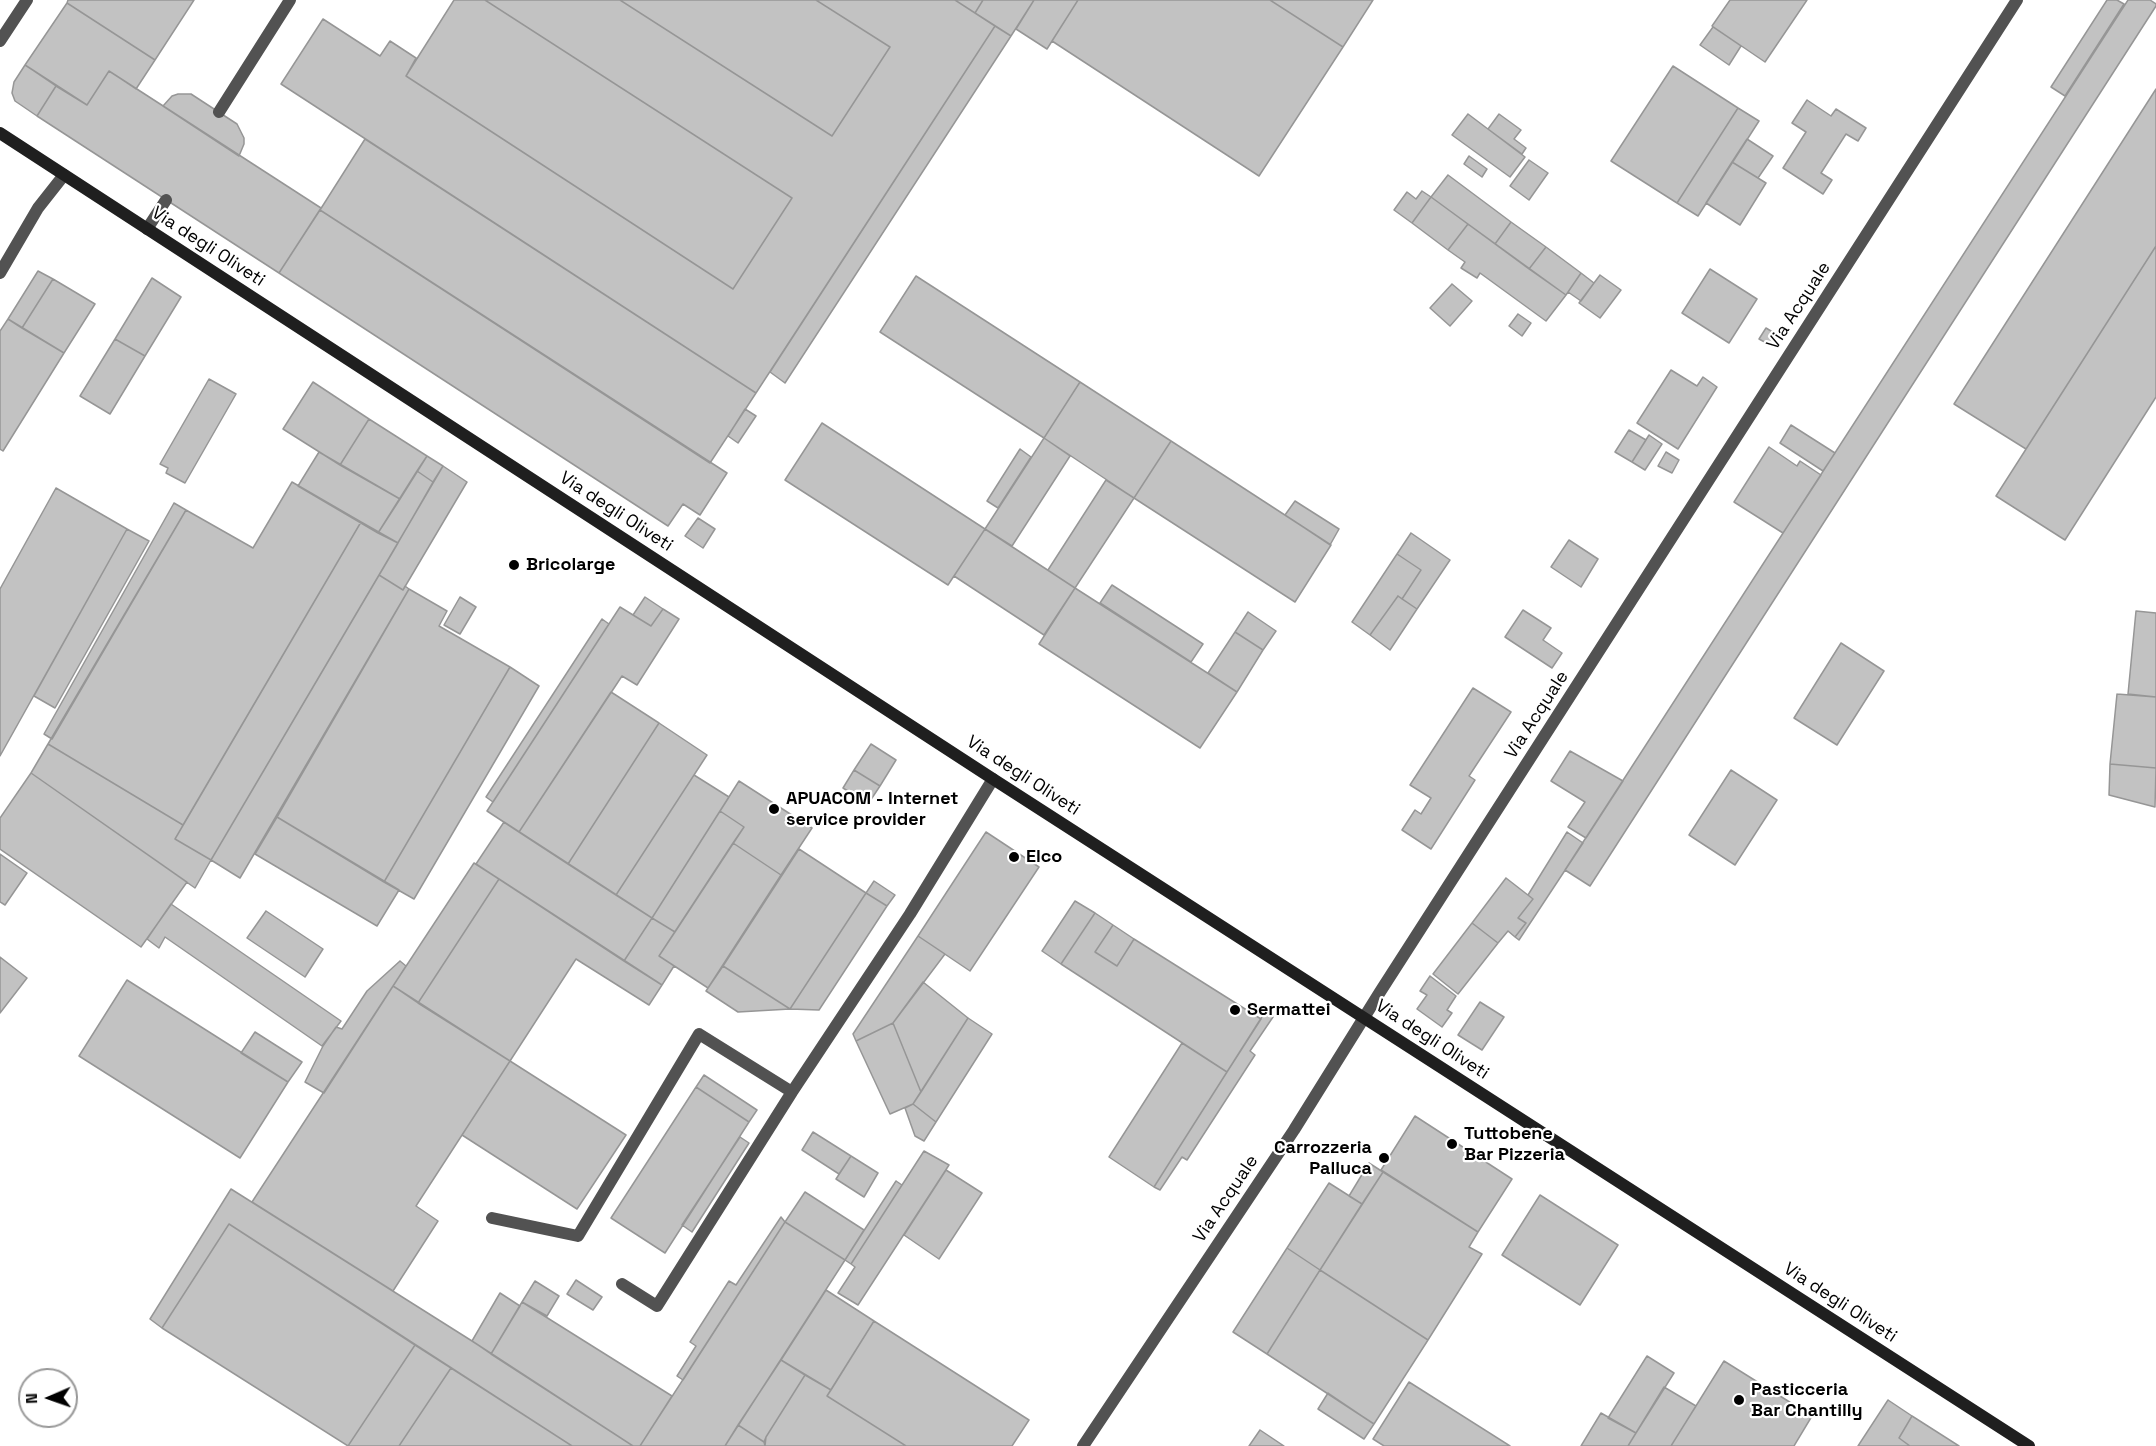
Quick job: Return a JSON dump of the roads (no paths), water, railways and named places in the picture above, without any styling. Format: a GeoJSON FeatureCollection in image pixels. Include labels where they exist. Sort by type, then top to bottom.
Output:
{"type":"FeatureCollection","features":[{"type":"Feature","properties":{"kind":"main road","name":"Via degli Oliveti"},"geometry":{"type":"LineString","coordinates":[[0,134],[993,779],[2029,1446]]}},
{"type":"Feature","properties":{"kind":"street"},"geometry":{"type":"LineString","coordinates":[[0,41],[27,0]]}},
{"type":"Feature","properties":{"kind":"street"},"geometry":{"type":"LineString","coordinates":[[219,112],[290,0]]}},
{"type":"Feature","properties":{"kind":"street","name":"Via Acquale"},"geometry":{"type":"LineString","coordinates":[[1083,1446],[1294,1131],[1364,1018],[2017,0]]}},
{"type":"Feature","properties":{"kind":"street"},"geometry":{"type":"LineString","coordinates":[[0,273],[38,208],[64,175]]}},
{"type":"Feature","properties":{"kind":"street"},"geometry":{"type":"LineString","coordinates":[[147,229],[166,200]]}},
{"type":"Feature","properties":{"kind":"street"},"geometry":{"type":"LineString","coordinates":[[622,1284],[657,1306],[792,1092],[910,914],[993,779]]}},
{"type":"Feature","properties":{"kind":"street"},"geometry":{"type":"LineString","coordinates":[[492,1218],[578,1236],[699,1034],[792,1092]]}},
{"type":"Feature","properties":{"kind":"place","name":"Bricolarge"},"geometry":{"type":"Point","coordinates":[514,565]}},
{"type":"Feature","properties":{"kind":"place","name":"APUACOM - Internet service provider"},"geometry":{"type":"Point","coordinates":[774,809]}},
{"type":"Feature","properties":{"kind":"place","name":"Elco"},"geometry":{"type":"Point","coordinates":[1014,857]}},
{"type":"Feature","properties":{"kind":"place","name":"Sermattei"},"geometry":{"type":"Point","coordinates":[1235,1010]}},
{"type":"Feature","properties":{"kind":"place","name":"Tuttobene Bar Pizzeria"},"geometry":{"type":"Point","coordinates":[1452,1144]}},
{"type":"Feature","properties":{"kind":"place","name":"Carrozzeria Palluca"},"geometry":{"type":"Point","coordinates":[1384,1158]}},
{"type":"Feature","properties":{"kind":"place","name":"Pasticceria Bar Chantilly"},"geometry":{"type":"Point","coordinates":[1739,1400]}}]}
